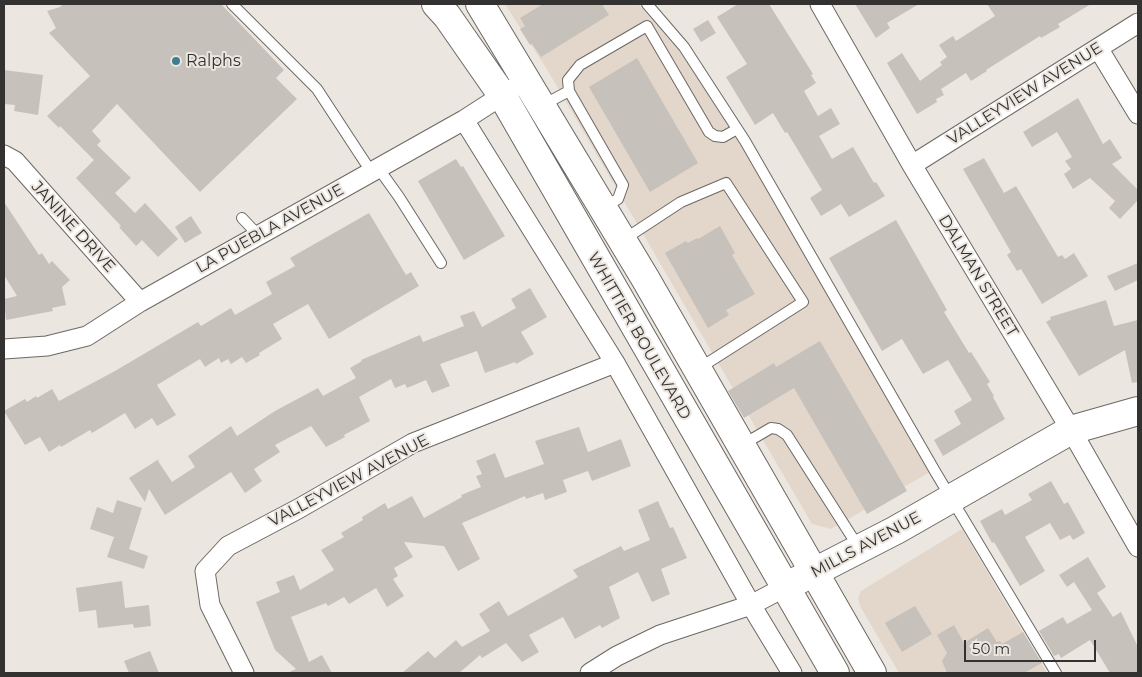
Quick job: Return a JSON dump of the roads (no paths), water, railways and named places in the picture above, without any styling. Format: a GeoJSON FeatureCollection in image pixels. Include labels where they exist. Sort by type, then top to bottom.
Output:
{"type":"FeatureCollection","features":[{"type":"Feature","properties":{"kind":"main road","name":"WHITTIER BOULEVARD"},"geometry":{"type":"LineString","coordinates":[[436,4],[447,16],[502,95],[835,673]]}},
{"type":"Feature","properties":{"kind":"main road","name":"WHITTIER BOULEVARD"},"geometry":{"type":"LineString","coordinates":[[485,8],[698,370],[872,673]]}},
{"type":"Feature","properties":{"kind":"main road","name":"MILLS AVENUE"},"geometry":{"type":"LineString","coordinates":[[785,587],[896,530],[1071,430],[1138,411]]}},
{"type":"Feature","properties":{"kind":"street","name":"DALMAN STREET"},"geometry":{"type":"LineString","coordinates":[[820,4],[912,165],[1071,430],[1138,547]]}},
{"type":"Feature","properties":{"kind":"street","name":"VALLEYVIEW AVENUE"},"geometry":{"type":"LineString","coordinates":[[912,165],[1138,23]]}},
{"type":"Feature","properties":{"kind":"street"},"geometry":{"type":"LineString","coordinates":[[1098,48],[1138,114]]}},
{"type":"Feature","properties":{"kind":"street","name":"LA PUEBLA AVENUE"},"geometry":{"type":"LineString","coordinates":[[4,349],[47,346],[87,336],[140,302],[464,120],[526,79]]}},
{"type":"Feature","properties":{"kind":"street"},"geometry":{"type":"LineString","coordinates":[[464,120],[615,363],[751,605],[792,673]]}},
{"type":"Feature","properties":{"kind":"street","name":"JANINE DRIVE"},"geometry":{"type":"LineString","coordinates":[[4,155],[15,161],[140,302]]}},
{"type":"Feature","properties":{"kind":"street","name":"VALLEYVIEW AVENUE"},"geometry":{"type":"LineString","coordinates":[[244,673],[210,605],[205,571],[228,546],[298,509],[414,443],[615,363]]}},
{"type":"Feature","properties":{"kind":"street","name":"MILLS AVENUE"},"geometry":{"type":"LineString","coordinates":[[590,673],[617,656],[660,635],[751,605],[785,587]]}},
{"type":"Feature","properties":{"kind":"lane"},"geometry":{"type":"LineString","coordinates":[[232,4],[317,89],[375,171],[399,197],[441,263]]}},
{"type":"Feature","properties":{"kind":"lane"},"geometry":{"type":"LineString","coordinates":[[647,4],[684,47],[737,129],[951,499],[1056,673]]}},
{"type":"Feature","properties":{"kind":"lane"},"geometry":{"type":"LineString","coordinates":[[603,208],[618,199],[624,185],[568,91],[568,80],[580,65],[659,18]]}},
{"type":"Feature","properties":{"kind":"lane"},"geometry":{"type":"LineString","coordinates":[[647,26],[709,132],[715,136],[724,137],[737,129]]}},
{"type":"Feature","properties":{"kind":"lane"},"geometry":{"type":"LineString","coordinates":[[542,106],[568,91]]}},
{"type":"Feature","properties":{"kind":"lane"},"geometry":{"type":"LineString","coordinates":[[622,240],[681,202],[726,183],[803,302],[698,370]]}},
{"type":"Feature","properties":{"kind":"lane"},"geometry":{"type":"LineString","coordinates":[[242,218],[259,236]]}},
{"type":"Feature","properties":{"kind":"lane"},"geometry":{"type":"LineString","coordinates":[[741,446],[771,428],[778,429],[787,435],[860,548]]}},
{"type":"Feature","properties":{"kind":"place","name":"Ralphs"},"geometry":{"type":"Point","coordinates":[176,61]}}]}
